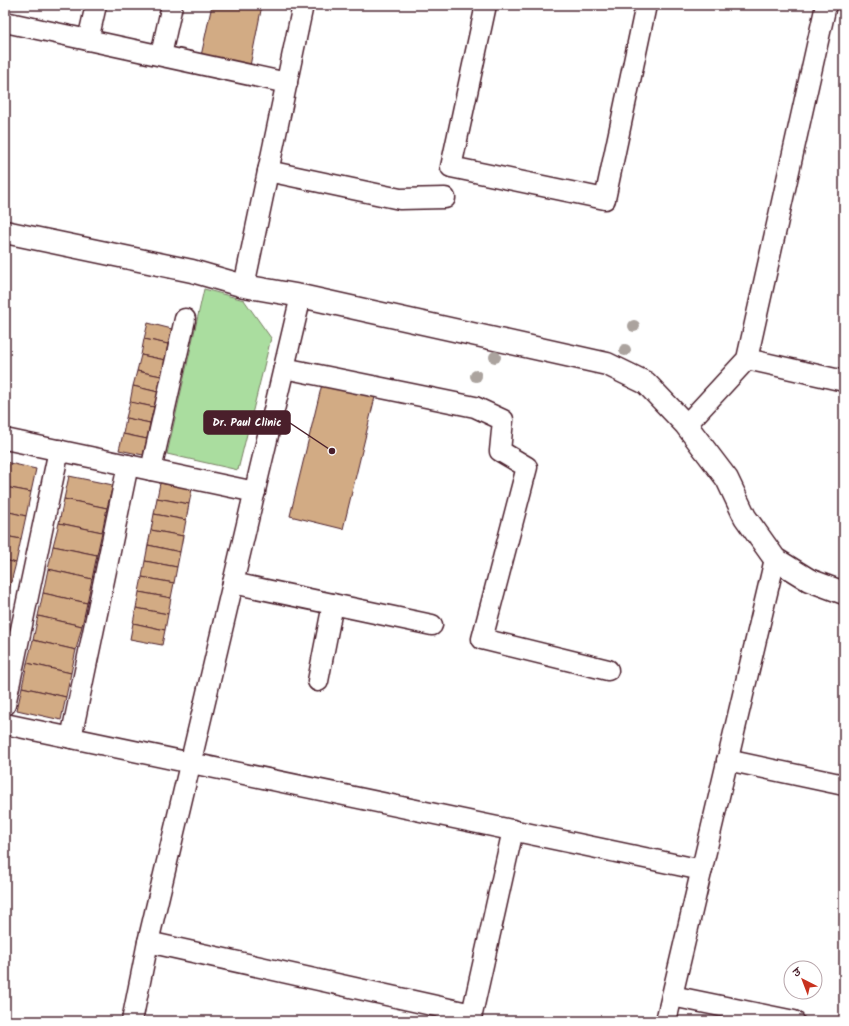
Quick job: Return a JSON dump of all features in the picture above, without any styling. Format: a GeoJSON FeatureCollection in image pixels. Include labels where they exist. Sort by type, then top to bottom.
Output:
{"type":"FeatureCollection","features":[{"type":"Feature","properties":{"kind":"street"},"geometry":{"type":"LineString","coordinates":[[88,40],[96,5]]}},
{"type":"Feature","properties":{"kind":"street"},"geometry":{"type":"LineString","coordinates":[[161,56],[172,5]]}},
{"type":"Feature","properties":{"kind":"street"},"geometry":{"type":"LineString","coordinates":[[244,286],[303,5]]}},
{"type":"Feature","properties":{"kind":"street"},"geometry":{"type":"LineString","coordinates":[[486,5],[451,168],[605,199],[646,5]]}},
{"type":"Feature","properties":{"kind":"street"},"geometry":{"type":"LineString","coordinates":[[686,425],[747,359],[826,5]]}},
{"type":"Feature","properties":{"kind":"street"},"geometry":{"type":"LineString","coordinates":[[5,22],[287,83]]}},
{"type":"Feature","properties":{"kind":"street"},"geometry":{"type":"LineString","coordinates":[[268,171],[400,199],[445,198]]}},
{"type":"Feature","properties":{"kind":"street"},"geometry":{"type":"LineString","coordinates":[[5,232],[192,271],[244,286],[301,296],[607,364],[646,384],[686,425],[727,479],[745,517],[775,559],[809,580],[844,593]]}},
{"type":"Feature","properties":{"kind":"street"},"geometry":{"type":"LineString","coordinates":[[132,1021],[148,942],[301,296]]}},
{"type":"Feature","properties":{"kind":"street"},"geometry":{"type":"LineString","coordinates":[[151,470],[186,319]]}},
{"type":"Feature","properties":{"kind":"street"},"geometry":{"type":"LineString","coordinates":[[747,359],[844,381]]}},
{"type":"Feature","properties":{"kind":"street"},"geometry":{"type":"LineString","coordinates":[[284,368],[475,407],[503,420],[500,451],[527,467],[482,639],[608,670]]}},
{"type":"Feature","properties":{"kind":"street"},"geometry":{"type":"LineString","coordinates":[[5,440],[59,450],[254,492]]}},
{"type":"Feature","properties":{"kind":"street"},"geometry":{"type":"LineString","coordinates":[[5,705],[59,450]]}},
{"type":"Feature","properties":{"kind":"street"},"geometry":{"type":"LineString","coordinates":[[71,738],[128,465]]}},
{"type":"Feature","properties":{"kind":"street"},"geometry":{"type":"LineString","coordinates":[[666,1021],[775,559]]}},
{"type":"Feature","properties":{"kind":"street"},"geometry":{"type":"LineString","coordinates":[[233,583],[432,625]]}},
{"type":"Feature","properties":{"kind":"street"},"geometry":{"type":"LineString","coordinates":[[318,681],[333,604]]}},
{"type":"Feature","properties":{"kind":"street"},"geometry":{"type":"LineString","coordinates":[[5,724],[190,764],[702,870]]}},
{"type":"Feature","properties":{"kind":"street"},"geometry":{"type":"LineString","coordinates":[[727,760],[844,784]]}},
{"type":"Feature","properties":{"kind":"street"},"geometry":{"type":"LineString","coordinates":[[148,942],[472,1014],[513,830]]}},
{"type":"Feature","properties":{"kind":"street"},"geometry":{"type":"LineString","coordinates":[[672,996],[794,1021]]}},
{"type":"Feature","properties":{"kind":"green space"},"geometry":{"type":"Polygon","coordinates":[[[204,289],[244,300],[271,338],[238,470],[167,454],[204,289]]]}},
{"type":"Feature","properties":{"kind":"building"},"geometry":{"type":"Polygon","coordinates":[[[212,5],[262,5],[250,66],[201,56],[212,5]]]}},
{"type":"Feature","properties":{"kind":"building"},"geometry":{"type":"Polygon","coordinates":[[[148,323],[172,329],[168,344],[144,339],[148,323]]]}},
{"type":"Feature","properties":{"kind":"building"},"geometry":{"type":"Polygon","coordinates":[[[144,339],[168,344],[165,360],[141,355],[144,339]]]}},
{"type":"Feature","properties":{"kind":"building"},"geometry":{"type":"Polygon","coordinates":[[[141,355],[165,360],[161,376],[137,371],[141,355]]]}},
{"type":"Feature","properties":{"kind":"building"},"geometry":{"type":"Polygon","coordinates":[[[137,371],[161,376],[158,392],[133,386],[137,371]]]}},
{"type":"Feature","properties":{"kind":"building"},"geometry":{"type":"Polygon","coordinates":[[[322,384],[375,397],[343,529],[290,516],[322,384]]]}},
{"type":"Feature","properties":{"kind":"building"},"geometry":{"type":"Polygon","coordinates":[[[133,386],[158,392],[154,407],[130,402],[133,386]]]}},
{"type":"Feature","properties":{"kind":"building"},"geometry":{"type":"Polygon","coordinates":[[[130,402],[154,407],[150,423],[126,418],[130,402]]]}},
{"type":"Feature","properties":{"kind":"building"},"geometry":{"type":"Polygon","coordinates":[[[126,418],[150,423],[147,439],[123,434],[126,418]]]}},
{"type":"Feature","properties":{"kind":"building"},"geometry":{"type":"Polygon","coordinates":[[[123,434],[147,439],[143,455],[119,450],[123,434]]]}},
{"type":"Feature","properties":{"kind":"building"},"geometry":{"type":"Polygon","coordinates":[[[5,462],[36,469],[31,492],[5,487],[5,462]]]}},
{"type":"Feature","properties":{"kind":"building"},"geometry":{"type":"Polygon","coordinates":[[[69,476],[113,485],[107,508],[64,499],[69,476]]]}},
{"type":"Feature","properties":{"kind":"building"},"geometry":{"type":"Polygon","coordinates":[[[160,483],[192,489],[189,504],[157,498],[160,483]]]}},
{"type":"Feature","properties":{"kind":"building"},"geometry":{"type":"Polygon","coordinates":[[[5,487],[31,492],[26,516],[5,511],[5,487]]]}},
{"type":"Feature","properties":{"kind":"building"},"geometry":{"type":"Polygon","coordinates":[[[157,498],[189,504],[186,520],[154,514],[157,498]]]}},
{"type":"Feature","properties":{"kind":"building"},"geometry":{"type":"Polygon","coordinates":[[[64,499],[107,508],[102,532],[59,523],[64,499]]]}},
{"type":"Feature","properties":{"kind":"building"},"geometry":{"type":"Polygon","coordinates":[[[5,511],[26,516],[21,539],[5,536],[5,511]]]}},
{"type":"Feature","properties":{"kind":"building"},"geometry":{"type":"Polygon","coordinates":[[[154,514],[186,520],[183,536],[151,530],[154,514]]]}},
{"type":"Feature","properties":{"kind":"building"},"geometry":{"type":"Polygon","coordinates":[[[59,523],[102,532],[97,555],[53,546],[59,523]]]}},
{"type":"Feature","properties":{"kind":"building"},"geometry":{"type":"Polygon","coordinates":[[[151,530],[183,536],[180,552],[148,545],[151,530]]]}},
{"type":"Feature","properties":{"kind":"building"},"geometry":{"type":"Polygon","coordinates":[[[5,536],[21,539],[16,563],[5,560],[5,536]]]}},
{"type":"Feature","properties":{"kind":"building"},"geometry":{"type":"Polygon","coordinates":[[[148,545],[180,552],[177,567],[145,561],[148,545]]]}},
{"type":"Feature","properties":{"kind":"building"},"geometry":{"type":"Polygon","coordinates":[[[53,546],[97,555],[92,579],[48,569],[53,546]]]}},
{"type":"Feature","properties":{"kind":"building"},"geometry":{"type":"Polygon","coordinates":[[[5,560],[16,563],[10,586],[5,585],[5,560]]]}},
{"type":"Feature","properties":{"kind":"building"},"geometry":{"type":"Polygon","coordinates":[[[145,561],[177,567],[174,583],[142,577],[145,561]]]}},
{"type":"Feature","properties":{"kind":"building"},"geometry":{"type":"Polygon","coordinates":[[[48,569],[92,579],[87,603],[43,593],[48,569]]]}},
{"type":"Feature","properties":{"kind":"building"},"geometry":{"type":"Polygon","coordinates":[[[142,577],[174,583],[171,598],[139,592],[142,577]]]}},
{"type":"Feature","properties":{"kind":"building"},"geometry":{"type":"Polygon","coordinates":[[[5,585],[10,586],[5,610],[5,585]]]}},
{"type":"Feature","properties":{"kind":"building"},"geometry":{"type":"Polygon","coordinates":[[[139,592],[171,598],[168,614],[136,608],[139,592]]]}},
{"type":"Feature","properties":{"kind":"building"},"geometry":{"type":"Polygon","coordinates":[[[43,593],[87,603],[82,626],[38,616],[43,593]]]}},
{"type":"Feature","properties":{"kind":"building"},"geometry":{"type":"Polygon","coordinates":[[[136,608],[168,614],[165,630],[133,623],[136,608]]]}},
{"type":"Feature","properties":{"kind":"building"},"geometry":{"type":"Polygon","coordinates":[[[38,616],[82,626],[76,650],[33,640],[38,616]]]}},
{"type":"Feature","properties":{"kind":"building"},"geometry":{"type":"Polygon","coordinates":[[[133,623],[165,630],[162,645],[130,639],[133,623]]]}},
{"type":"Feature","properties":{"kind":"building"},"geometry":{"type":"Polygon","coordinates":[[[33,640],[76,650],[71,673],[27,663],[33,640]]]}},
{"type":"Feature","properties":{"kind":"building"},"geometry":{"type":"Polygon","coordinates":[[[27,663],[71,673],[66,697],[22,687],[27,663]]]}},
{"type":"Feature","properties":{"kind":"building"},"geometry":{"type":"Polygon","coordinates":[[[22,687],[66,697],[61,720],[17,710],[22,687]]]}},
{"type":"Feature","properties":{"kind":"place","name":"Dr. Paul Clinic"},"geometry":{"type":"Point","coordinates":[332,451]}}]}
